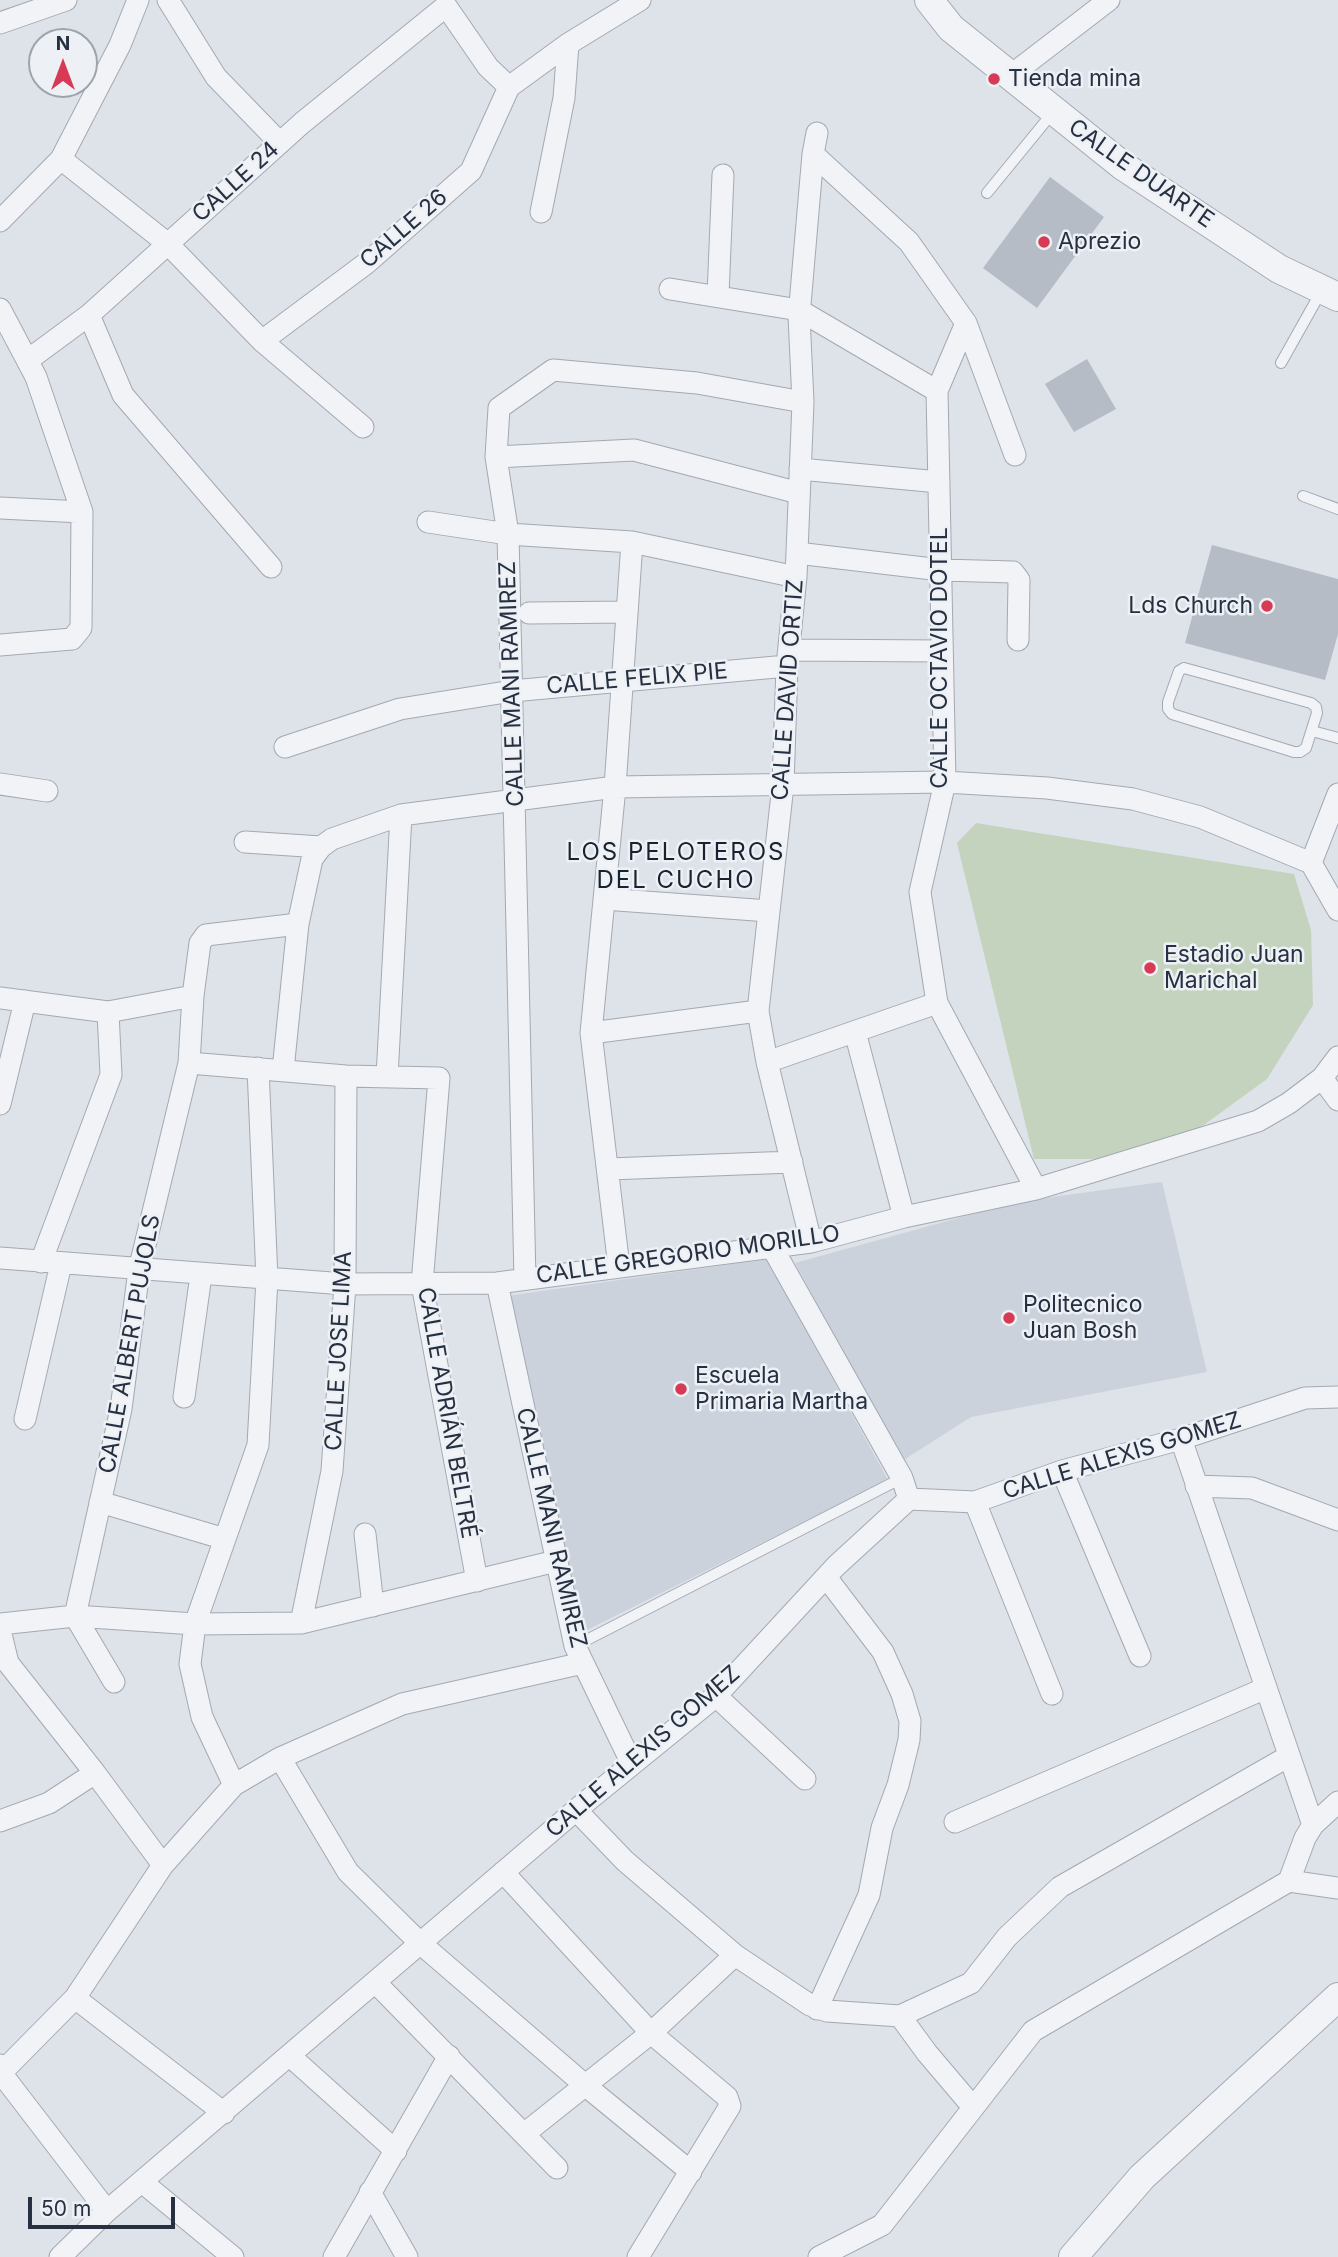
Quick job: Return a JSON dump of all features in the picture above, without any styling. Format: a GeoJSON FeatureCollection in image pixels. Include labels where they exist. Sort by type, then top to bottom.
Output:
{"type":"FeatureCollection","features":[{"type":"Feature","properties":{"kind":"street"},"geometry":{"type":"LineString","coordinates":[[0,23],[66,0]]}},
{"type":"Feature","properties":{"kind":"street"},"geometry":{"type":"LineString","coordinates":[[0,221],[61,159],[120,45],[138,0]]}},
{"type":"Feature","properties":{"kind":"street"},"geometry":{"type":"LineString","coordinates":[[168,0],[216,77],[280,143]]}},
{"type":"Feature","properties":{"kind":"street"},"geometry":{"type":"LineString","coordinates":[[509,87],[568,44],[640,0]]}},
{"type":"Feature","properties":{"kind":"street"},"geometry":{"type":"LineString","coordinates":[[1010,76],[1109,0]]}},
{"type":"Feature","properties":{"kind":"street","name":"CALLE DUARTE"},"geometry":{"type":"LineString","coordinates":[[937,3],[951,28],[1123,166],[1279,269],[1330,293]]}},
{"type":"Feature","properties":{"kind":"street","name":"CALLE 24"},"geometry":{"type":"LineString","coordinates":[[28,360],[89,315],[280,143],[446,6],[488,67],[509,87]]}},
{"type":"Feature","properties":{"kind":"street"},"geometry":{"type":"LineString","coordinates":[[541,212],[564,98],[568,44]]}},
{"type":"Feature","properties":{"kind":"street","name":"CALLE 26"},"geometry":{"type":"LineString","coordinates":[[262,341],[368,262],[471,171],[509,87]]}},
{"type":"Feature","properties":{"kind":"street","name":"CALLE DAVID ORTIZ"},"geometry":{"type":"LineString","coordinates":[[811,1242],[767,1062],[758,1012],[783,785],[788,658],[796,577],[803,402],[799,310],[815,143],[909,242],[966,323]]}},
{"type":"Feature","properties":{"kind":"street"},"geometry":{"type":"LineString","coordinates":[[61,159],[168,244],[262,341],[363,427]]}},
{"type":"Feature","properties":{"kind":"street"},"geometry":{"type":"LineString","coordinates":[[718,295],[723,175]]}},
{"type":"Feature","properties":{"kind":"street"},"geometry":{"type":"LineString","coordinates":[[670,289],[799,310],[937,391],[966,323]]}},
{"type":"Feature","properties":{"kind":"street"},"geometry":{"type":"LineString","coordinates":[[0,309],[28,360],[82,512],[81,628],[77,635],[72,639],[0,645]]}},
{"type":"Feature","properties":{"kind":"street"},"geometry":{"type":"LineString","coordinates":[[89,315],[123,395],[271,567]]}},
{"type":"Feature","properties":{"kind":"street"},"geometry":{"type":"LineString","coordinates":[[966,323],[1015,456]]}},
{"type":"Feature","properties":{"kind":"street","name":"CALLE MANI RAMIREZ"},"geometry":{"type":"LineString","coordinates":[[525,1279],[513,691],[508,534],[496,457],[499,408],[553,370],[697,383],[803,402]]}},
{"type":"Feature","properties":{"kind":"street","name":"CALLE OCTAVIO DOTEL"},"geometry":{"type":"LineString","coordinates":[[937,391],[945,782],[920,892],[937,1003],[1036,1189]]}},
{"type":"Feature","properties":{"kind":"street"},"geometry":{"type":"LineString","coordinates":[[496,457],[634,450],[799,493]]}},
{"type":"Feature","properties":{"kind":"street"},"geometry":{"type":"LineString","coordinates":[[800,469],[939,482]]}},
{"type":"Feature","properties":{"kind":"street"},"geometry":{"type":"LineString","coordinates":[[0,508],[82,512]]}},
{"type":"Feature","properties":{"kind":"street"},"geometry":{"type":"LineString","coordinates":[[428,522],[508,534],[632,542],[796,577]]}},
{"type":"Feature","properties":{"kind":"street"},"geometry":{"type":"LineString","coordinates":[[620,1267],[591,1033],[615,787],[632,542]]}},
{"type":"Feature","properties":{"kind":"street"},"geometry":{"type":"LineString","coordinates":[[797,553],[941,570],[1013,572],[1019,580],[1017,640]]}},
{"type":"Feature","properties":{"kind":"street"},"geometry":{"type":"LineString","coordinates":[[530,613],[627,612]]}},
{"type":"Feature","properties":{"kind":"street","name":"CALLE FELIX PIE"},"geometry":{"type":"LineString","coordinates":[[285,747],[400,709],[513,691],[788,658],[942,651]]}},
{"type":"Feature","properties":{"kind":"street"},"geometry":{"type":"LineString","coordinates":[[283,1070],[298,924],[312,859],[321,847],[332,839],[401,815],[615,787],[945,782],[1047,788],[1133,799],[1200,817],[1311,863],[1338,910]]}},
{"type":"Feature","properties":{"kind":"street"},"geometry":{"type":"LineString","coordinates":[[0,784],[47,792]]}},
{"type":"Feature","properties":{"kind":"street"},"geometry":{"type":"LineString","coordinates":[[1311,863],[1338,794]]}},
{"type":"Feature","properties":{"kind":"street"},"geometry":{"type":"LineString","coordinates":[[189,1063],[387,1077],[401,815]]}},
{"type":"Feature","properties":{"kind":"street"},"geometry":{"type":"LineString","coordinates":[[245,842],[321,847]]}},
{"type":"Feature","properties":{"kind":"street"},"geometry":{"type":"LineString","coordinates":[[604,899],[769,911]]}},
{"type":"Feature","properties":{"kind":"street","name":"CALLE ALBERT PUJOLS"},"geometry":{"type":"LineString","coordinates":[[75,1616],[121,1409],[139,1270],[189,1063],[193,996],[200,943],[206,935],[298,924]]}},
{"type":"Feature","properties":{"kind":"street"},"geometry":{"type":"LineString","coordinates":[[0,998],[108,1012],[193,996]]}},
{"type":"Feature","properties":{"kind":"street"},"geometry":{"type":"LineString","coordinates":[[0,1104],[25,1001]]}},
{"type":"Feature","properties":{"kind":"street"},"geometry":{"type":"LineString","coordinates":[[767,1062],[937,1003]]}},
{"type":"Feature","properties":{"kind":"street"},"geometry":{"type":"LineString","coordinates":[[25,1419],[51,1263],[111,1075],[108,1012]]}},
{"type":"Feature","properties":{"kind":"street"},"geometry":{"type":"LineString","coordinates":[[591,1033],[758,1012]]}},
{"type":"Feature","properties":{"kind":"street"},"geometry":{"type":"LineString","coordinates":[[855,1032],[904,1217]]}},
{"type":"Feature","properties":{"kind":"street","name":"CALLE GREGORIO MORILLO"},"geometry":{"type":"LineString","coordinates":[[0,1258],[345,1284],[497,1283],[811,1242],[904,1217],[1036,1189],[1258,1121],[1289,1103],[1322,1078],[1338,1057]]}},
{"type":"Feature","properties":{"kind":"street"},"geometry":{"type":"LineString","coordinates":[[234,1784],[202,1717],[190,1664],[195,1624],[258,1445],[267,1279],[258,1069]]}},
{"type":"Feature","properties":{"kind":"street","name":"CALLE JOSE LIMA"},"geometry":{"type":"LineString","coordinates":[[301,1623],[332,1471],[345,1284],[346,1076]]}},
{"type":"Feature","properties":{"kind":"street","name":"CALLE ADRIÁN BELTRÉ"},"geometry":{"type":"LineString","coordinates":[[387,1077],[439,1078],[422,1284],[477,1581]]}},
{"type":"Feature","properties":{"kind":"street"},"geometry":{"type":"LineString","coordinates":[[1322,1078],[1338,1100]]}},
{"type":"Feature","properties":{"kind":"street"},"geometry":{"type":"LineString","coordinates":[[609,1169],[792,1162]]}},
{"type":"Feature","properties":{"kind":"street"},"geometry":{"type":"LineString","coordinates":[[772,1247],[902,1478],[909,1499]]}},
{"type":"Feature","properties":{"kind":"street"},"geometry":{"type":"LineString","coordinates":[[184,1397],[201,1275]]}},
{"type":"Feature","properties":{"kind":"street","name":"CALLE MANI RAMIREZ"},"geometry":{"type":"LineString","coordinates":[[497,1283],[556,1561],[579,1654],[632,1764]]}},
{"type":"Feature","properties":{"kind":"street","name":"CALLE ALEXIS GOMEZ"},"geometry":{"type":"LineString","coordinates":[[72,2253],[107,2211],[576,1810],[716,1696],[826,1577],[909,1499],[975,1502],[1062,1471],[1181,1439],[1305,1398],[1338,1397]]}},
{"type":"Feature","properties":{"kind":"street"},"geometry":{"type":"LineString","coordinates":[[1181,1439],[1313,1825]]}},
{"type":"Feature","properties":{"kind":"street"},"geometry":{"type":"LineString","coordinates":[[1062,1471],[1140,1656]]}},
{"type":"Feature","properties":{"kind":"street"},"geometry":{"type":"LineString","coordinates":[[1196,1486],[1252,1488],[1338,1520]]}},
{"type":"Feature","properties":{"kind":"street"},"geometry":{"type":"LineString","coordinates":[[100,1502],[225,1539]]}},
{"type":"Feature","properties":{"kind":"street"},"geometry":{"type":"LineString","coordinates":[[975,1502],[1052,1694]]}},
{"type":"Feature","properties":{"kind":"street"},"geometry":{"type":"LineString","coordinates":[[365,1534],[373,1606]]}},
{"type":"Feature","properties":{"kind":"street"},"geometry":{"type":"LineString","coordinates":[[0,1624],[75,1616],[195,1624],[301,1623],[556,1561]]}},
{"type":"Feature","properties":{"kind":"street"},"geometry":{"type":"LineString","coordinates":[[817,2009],[869,1895],[882,1828],[898,1785],[909,1740],[910,1721],[902,1694],[883,1652],[826,1577]]}},
{"type":"Feature","properties":{"kind":"street"},"geometry":{"type":"LineString","coordinates":[[75,1616],[114,1682]]}},
{"type":"Feature","properties":{"kind":"street"},"geometry":{"type":"LineString","coordinates":[[0,1630],[8,1663],[163,1865]]}},
{"type":"Feature","properties":{"kind":"street"},"geometry":{"type":"LineString","coordinates":[[107,2211],[0,2070],[75,1998],[163,1865],[234,1784],[280,1758],[402,1704],[579,1654]]}},
{"type":"Feature","properties":{"kind":"street"},"geometry":{"type":"LineString","coordinates":[[955,1822],[1266,1688]]}},
{"type":"Feature","properties":{"kind":"street"},"geometry":{"type":"LineString","coordinates":[[716,1696],[806,1779]]}},
{"type":"Feature","properties":{"kind":"street"},"geometry":{"type":"LineString","coordinates":[[576,1810],[625,1861],[735,1955],[817,2009],[900,2016],[971,1983],[1007,1937],[1060,1887],[1289,1756]]}},
{"type":"Feature","properties":{"kind":"street"},"geometry":{"type":"LineString","coordinates":[[280,1758],[348,1872],[420,1943],[691,2172]]}},
{"type":"Feature","properties":{"kind":"street"},"geometry":{"type":"LineString","coordinates":[[0,1821],[48,1803],[95,1773]]}},
{"type":"Feature","properties":{"kind":"street"},"geometry":{"type":"LineString","coordinates":[[1289,1881],[1305,1838],[1313,1825],[1338,1802]]}},
{"type":"Feature","properties":{"kind":"street"},"geometry":{"type":"LineString","coordinates":[[503,1872],[651,2033],[727,2097],[730,2106],[638,2257]]}},
{"type":"Feature","properties":{"kind":"street"},"geometry":{"type":"LineString","coordinates":[[819,2257],[882,2225],[972,2106],[1033,2031],[1043,2023],[1289,1881],[1338,1888]]}},
{"type":"Feature","properties":{"kind":"street"},"geometry":{"type":"LineString","coordinates":[[524,2134],[651,2033],[735,1955]]}},
{"type":"Feature","properties":{"kind":"street"},"geometry":{"type":"LineString","coordinates":[[375,1982],[557,2168]]}},
{"type":"Feature","properties":{"kind":"street"},"geometry":{"type":"LineString","coordinates":[[1073,2257],[1142,2177],[1338,1997]]}},
{"type":"Feature","properties":{"kind":"street"},"geometry":{"type":"LineString","coordinates":[[75,1998],[224,2113]]}},
{"type":"Feature","properties":{"kind":"street"},"geometry":{"type":"LineString","coordinates":[[900,2016],[972,2106]]}},
{"type":"Feature","properties":{"kind":"street"},"geometry":{"type":"LineString","coordinates":[[290,2056],[396,2151]]}},
{"type":"Feature","properties":{"kind":"street"},"geometry":{"type":"LineString","coordinates":[[334,2257],[449,2056]]}},
{"type":"Feature","properties":{"kind":"street"},"geometry":{"type":"LineString","coordinates":[[142,2182],[233,2257]]}},
{"type":"Feature","properties":{"kind":"street"},"geometry":{"type":"LineString","coordinates":[[370,2192],[407,2257]]}},
{"type":"Feature","properties":{"kind":"lane"},"geometry":{"type":"LineString","coordinates":[[987,193],[1054,111]]}},
{"type":"Feature","properties":{"kind":"lane"},"geometry":{"type":"LineString","coordinates":[[1280,363],[1330,293]]}},
{"type":"Feature","properties":{"kind":"lane"},"geometry":{"type":"LineString","coordinates":[[1303,496],[1338,509]]}},
{"type":"Feature","properties":{"kind":"lane"},"geometry":{"type":"LineString","coordinates":[[1190,668],[1311,703],[1316,707],[1317,713],[1312,731],[1306,748],[1294,752],[1172,714],[1168,709],[1168,702],[1179,671],[1190,668]]}},
{"type":"Feature","properties":{"kind":"lane"},"geometry":{"type":"LineString","coordinates":[[1312,731],[1338,738]]}},
{"type":"Feature","properties":{"kind":"lane"},"geometry":{"type":"LineString","coordinates":[[579,1654],[902,1478]]}},
{"type":"Feature","properties":{"kind":"shaded area","name":"Politecnico Juan Bosh"},"geometry":{"type":"Polygon","coordinates":[[[1162,1182],[1207,1372],[971,1417],[902,1461],[795,1263],[1016,1202],[1162,1182]]]}},
{"type":"Feature","properties":{"kind":"shaded area","name":"Escuela Primaria Martha"},"geometry":{"type":"Polygon","coordinates":[[[767,1259],[888,1480],[581,1633],[500,1297],[767,1259]]]}},
{"type":"Feature","properties":{"kind":"green space","name":"Estadio Juan Marichal"},"geometry":{"type":"Polygon","coordinates":[[[976,823],[1294,874],[1311,930],[1313,1005],[1267,1079],[1190,1135],[1102,1159],[1034,1159],[957,843],[976,823]]]}},
{"type":"Feature","properties":{"kind":"building","name":"Aprezio"},"geometry":{"type":"Polygon","coordinates":[[[1050,177],[1104,217],[1037,308],[983,268],[1050,177]]]}},
{"type":"Feature","properties":{"kind":"building"},"geometry":{"type":"Polygon","coordinates":[[[1087,359],[1116,409],[1074,432],[1045,384],[1087,359]]]}},
{"type":"Feature","properties":{"kind":"building","name":"Lds Church"},"geometry":{"type":"Polygon","coordinates":[[[1212,545],[1338,579],[1338,634],[1325,680],[1185,643],[1212,545]]]}},
{"type":"Feature","properties":{"kind":"place","name":"Tienda mina"},"geometry":{"type":"Point","coordinates":[994,79]}},
{"type":"Feature","properties":{"kind":"place","name":"Aprezio"},"geometry":{"type":"Point","coordinates":[1044,242]}},
{"type":"Feature","properties":{"kind":"place","name":"Lds Church"},"geometry":{"type":"Point","coordinates":[1267,606]}},
{"type":"Feature","properties":{"kind":"place","name":"Estadio Juan Marichal"},"geometry":{"type":"Point","coordinates":[1150,968]}},
{"type":"Feature","properties":{"kind":"place","name":"Politecnico Juan Bosh"},"geometry":{"type":"Point","coordinates":[1009,1318]}},
{"type":"Feature","properties":{"kind":"place","name":"Escuela Primaria Martha"},"geometry":{"type":"Point","coordinates":[681,1389]}},
{"type":"Feature","properties":{"kind":"district","name":"LOS PELOTEROS DEL CUCHO"},"geometry":{"type":"Point","coordinates":[676,867]}}]}
